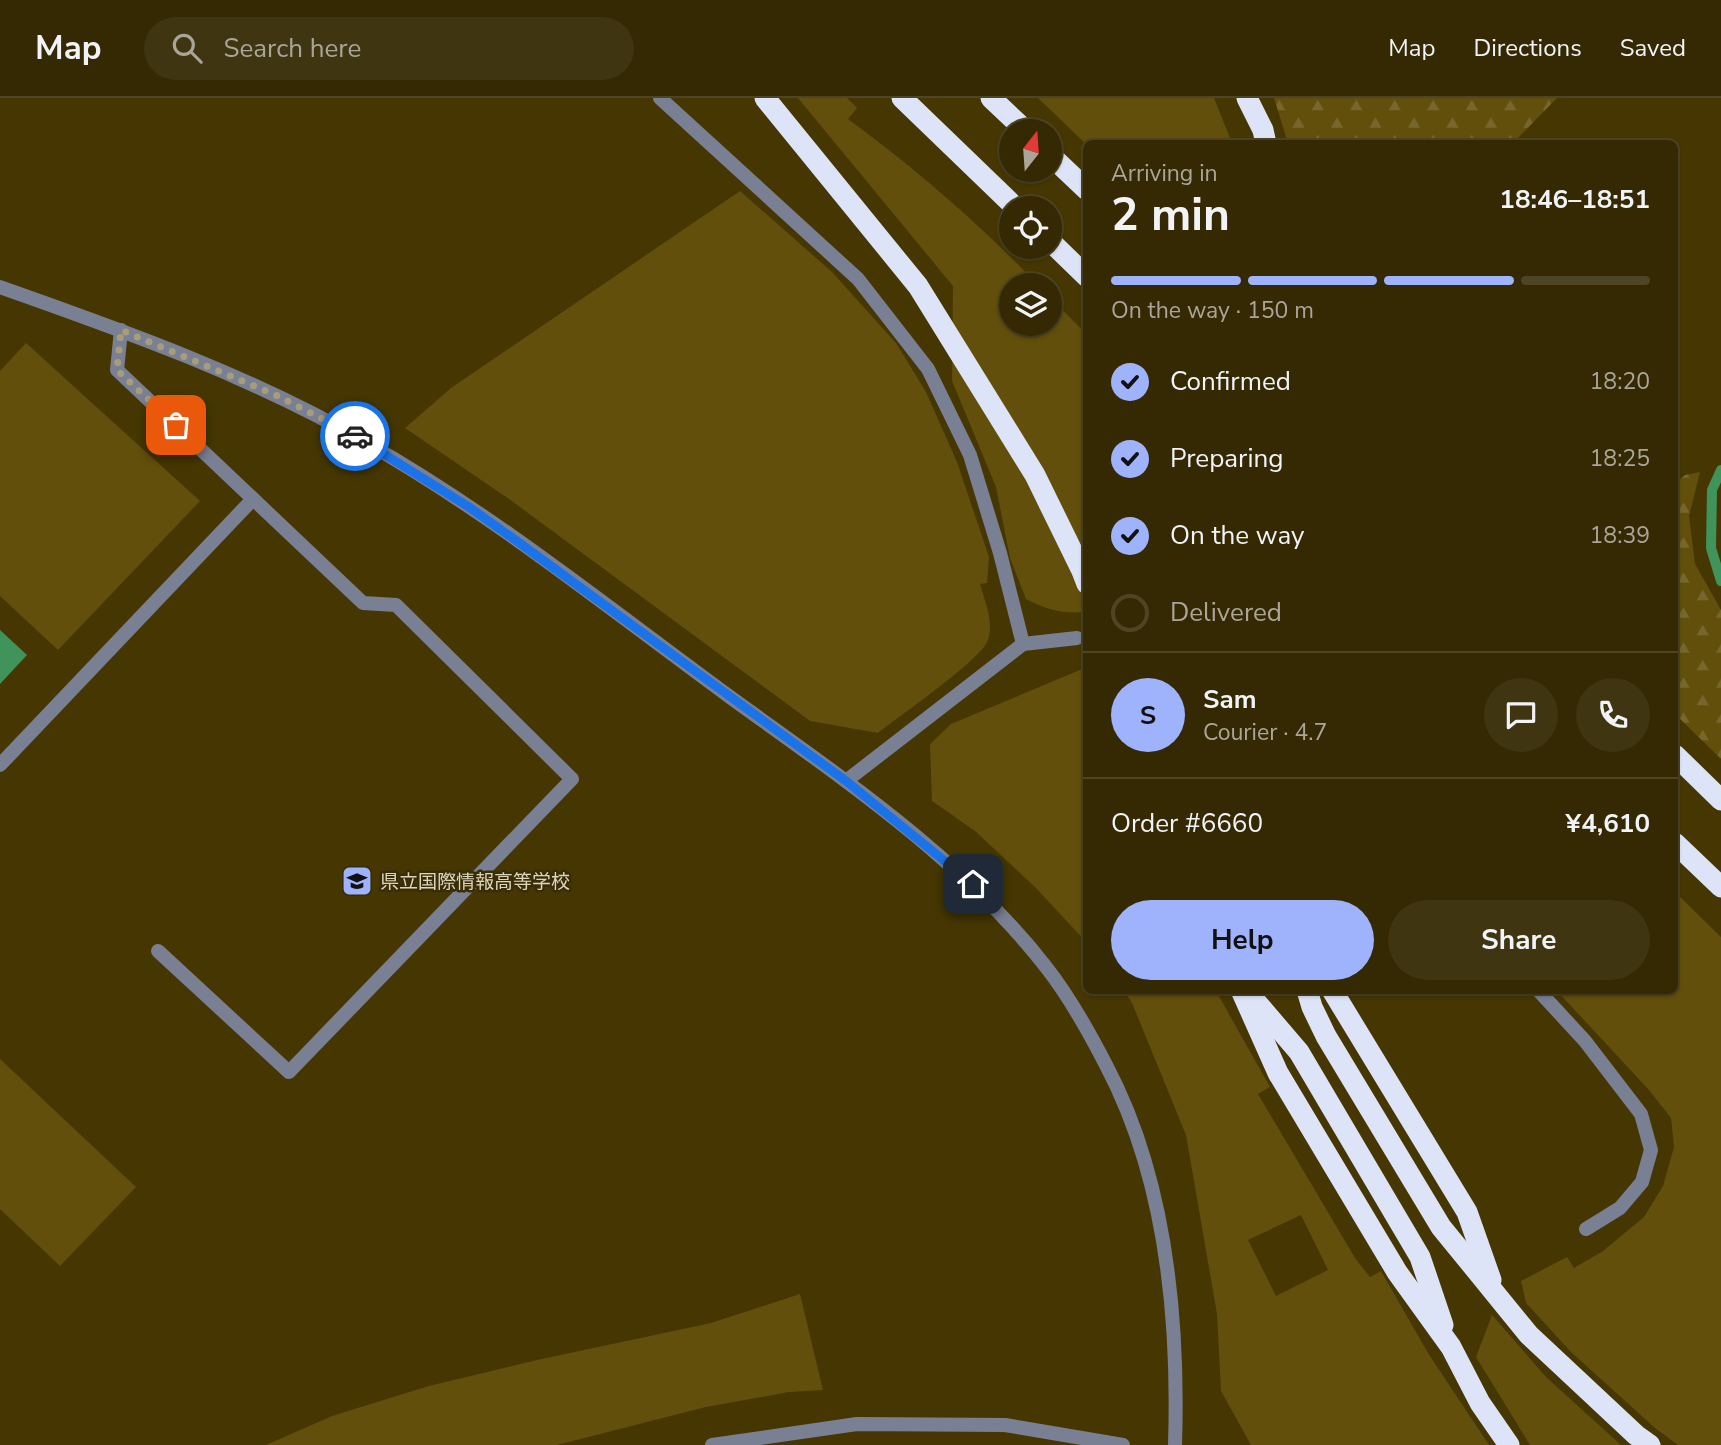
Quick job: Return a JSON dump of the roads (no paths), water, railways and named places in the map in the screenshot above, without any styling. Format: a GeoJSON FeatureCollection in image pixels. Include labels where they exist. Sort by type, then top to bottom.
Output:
{"type":"FeatureCollection","features":[{"type":"Feature","properties":{"kind":"highway"},"geometry":{"type":"LineString","coordinates":[[765,98],[918,286],[1035,475],[1083,571]]}},
{"type":"Feature","properties":{"kind":"highway"},"geometry":{"type":"LineString","coordinates":[[902,98],[1004,196]]}},
{"type":"Feature","properties":{"kind":"highway"},"geometry":{"type":"LineString","coordinates":[[991,98],[1013,119]]}},
{"type":"Feature","properties":{"kind":"highway"},"geometry":{"type":"LineString","coordinates":[[1247,98],[1265,140]]}},
{"type":"Feature","properties":{"kind":"highway"},"geometry":{"type":"LineString","coordinates":[[1062,166],[1083,186]]}},
{"type":"Feature","properties":{"kind":"highway"},"geometry":{"type":"LineString","coordinates":[[1062,253],[1083,273]]}},
{"type":"Feature","properties":{"kind":"highway"},"geometry":{"type":"LineString","coordinates":[[1678,758],[1721,800]]}},
{"type":"Feature","properties":{"kind":"highway"},"geometry":{"type":"LineString","coordinates":[[1678,846],[1721,887]]}},
{"type":"Feature","properties":{"kind":"highway"},"geometry":{"type":"LineString","coordinates":[[1243,994],[1278,1073],[1397,1272],[1451,1347]]}},
{"type":"Feature","properties":{"kind":"highway"},"geometry":{"type":"LineString","coordinates":[[1249,994],[1299,1052],[1420,1257],[1451,1347],[1480,1403],[1508,1445]]}},
{"type":"Feature","properties":{"kind":"highway"},"geometry":{"type":"LineString","coordinates":[[1308,994],[1311,1007],[1326,1036],[1441,1227],[1529,1335],[1650,1445]]}},
{"type":"Feature","properties":{"kind":"highway"},"geometry":{"type":"LineString","coordinates":[[1334,994],[1467,1212],[1497,1295]]}},
{"type":"Feature","properties":{"kind":"street"},"geometry":{"type":"LineString","coordinates":[[660,98],[858,279],[928,369],[970,455],[1000,553],[1023,644]]}},
{"type":"Feature","properties":{"kind":"street"},"geometry":{"type":"LineString","coordinates":[[0,287],[121,330],[278,396],[368,443],[469,507],[846,781],[973,884],[1048,968],[1107,1066],[1129,1115],[1146,1164],[1163,1237],[1177,1406],[1175,1445]]}},
{"type":"Feature","properties":{"kind":"street"},"geometry":{"type":"LineString","coordinates":[[121,330],[117,370],[363,603],[396,605],[572,779],[289,1072],[158,951]]}},
{"type":"Feature","properties":{"kind":"street"},"geometry":{"type":"LineString","coordinates":[[0,765],[253,499]]}},
{"type":"Feature","properties":{"kind":"street"},"geometry":{"type":"LineString","coordinates":[[846,781],[1023,644],[1077,638]]}},
{"type":"Feature","properties":{"kind":"street"},"geometry":{"type":"LineString","coordinates":[[1542,994],[1585,1041],[1641,1114],[1651,1150],[1642,1182],[1620,1208],[1586,1229]]}},
{"type":"Feature","properties":{"kind":"street"},"geometry":{"type":"LineString","coordinates":[[712,1445],[857,1424],[1005,1425],[1123,1445]]}},
{"type":"Feature","properties":{"kind":"waterway"},"geometry":{"type":"LineString","coordinates":[[1721,470],[1712,490],[1711,548],[1721,581]]}},
{"type":"Feature","properties":{"kind":"place","name":"県立国際情報高等学校"},"geometry":{"type":"Point","coordinates":[357,881]}}]}
